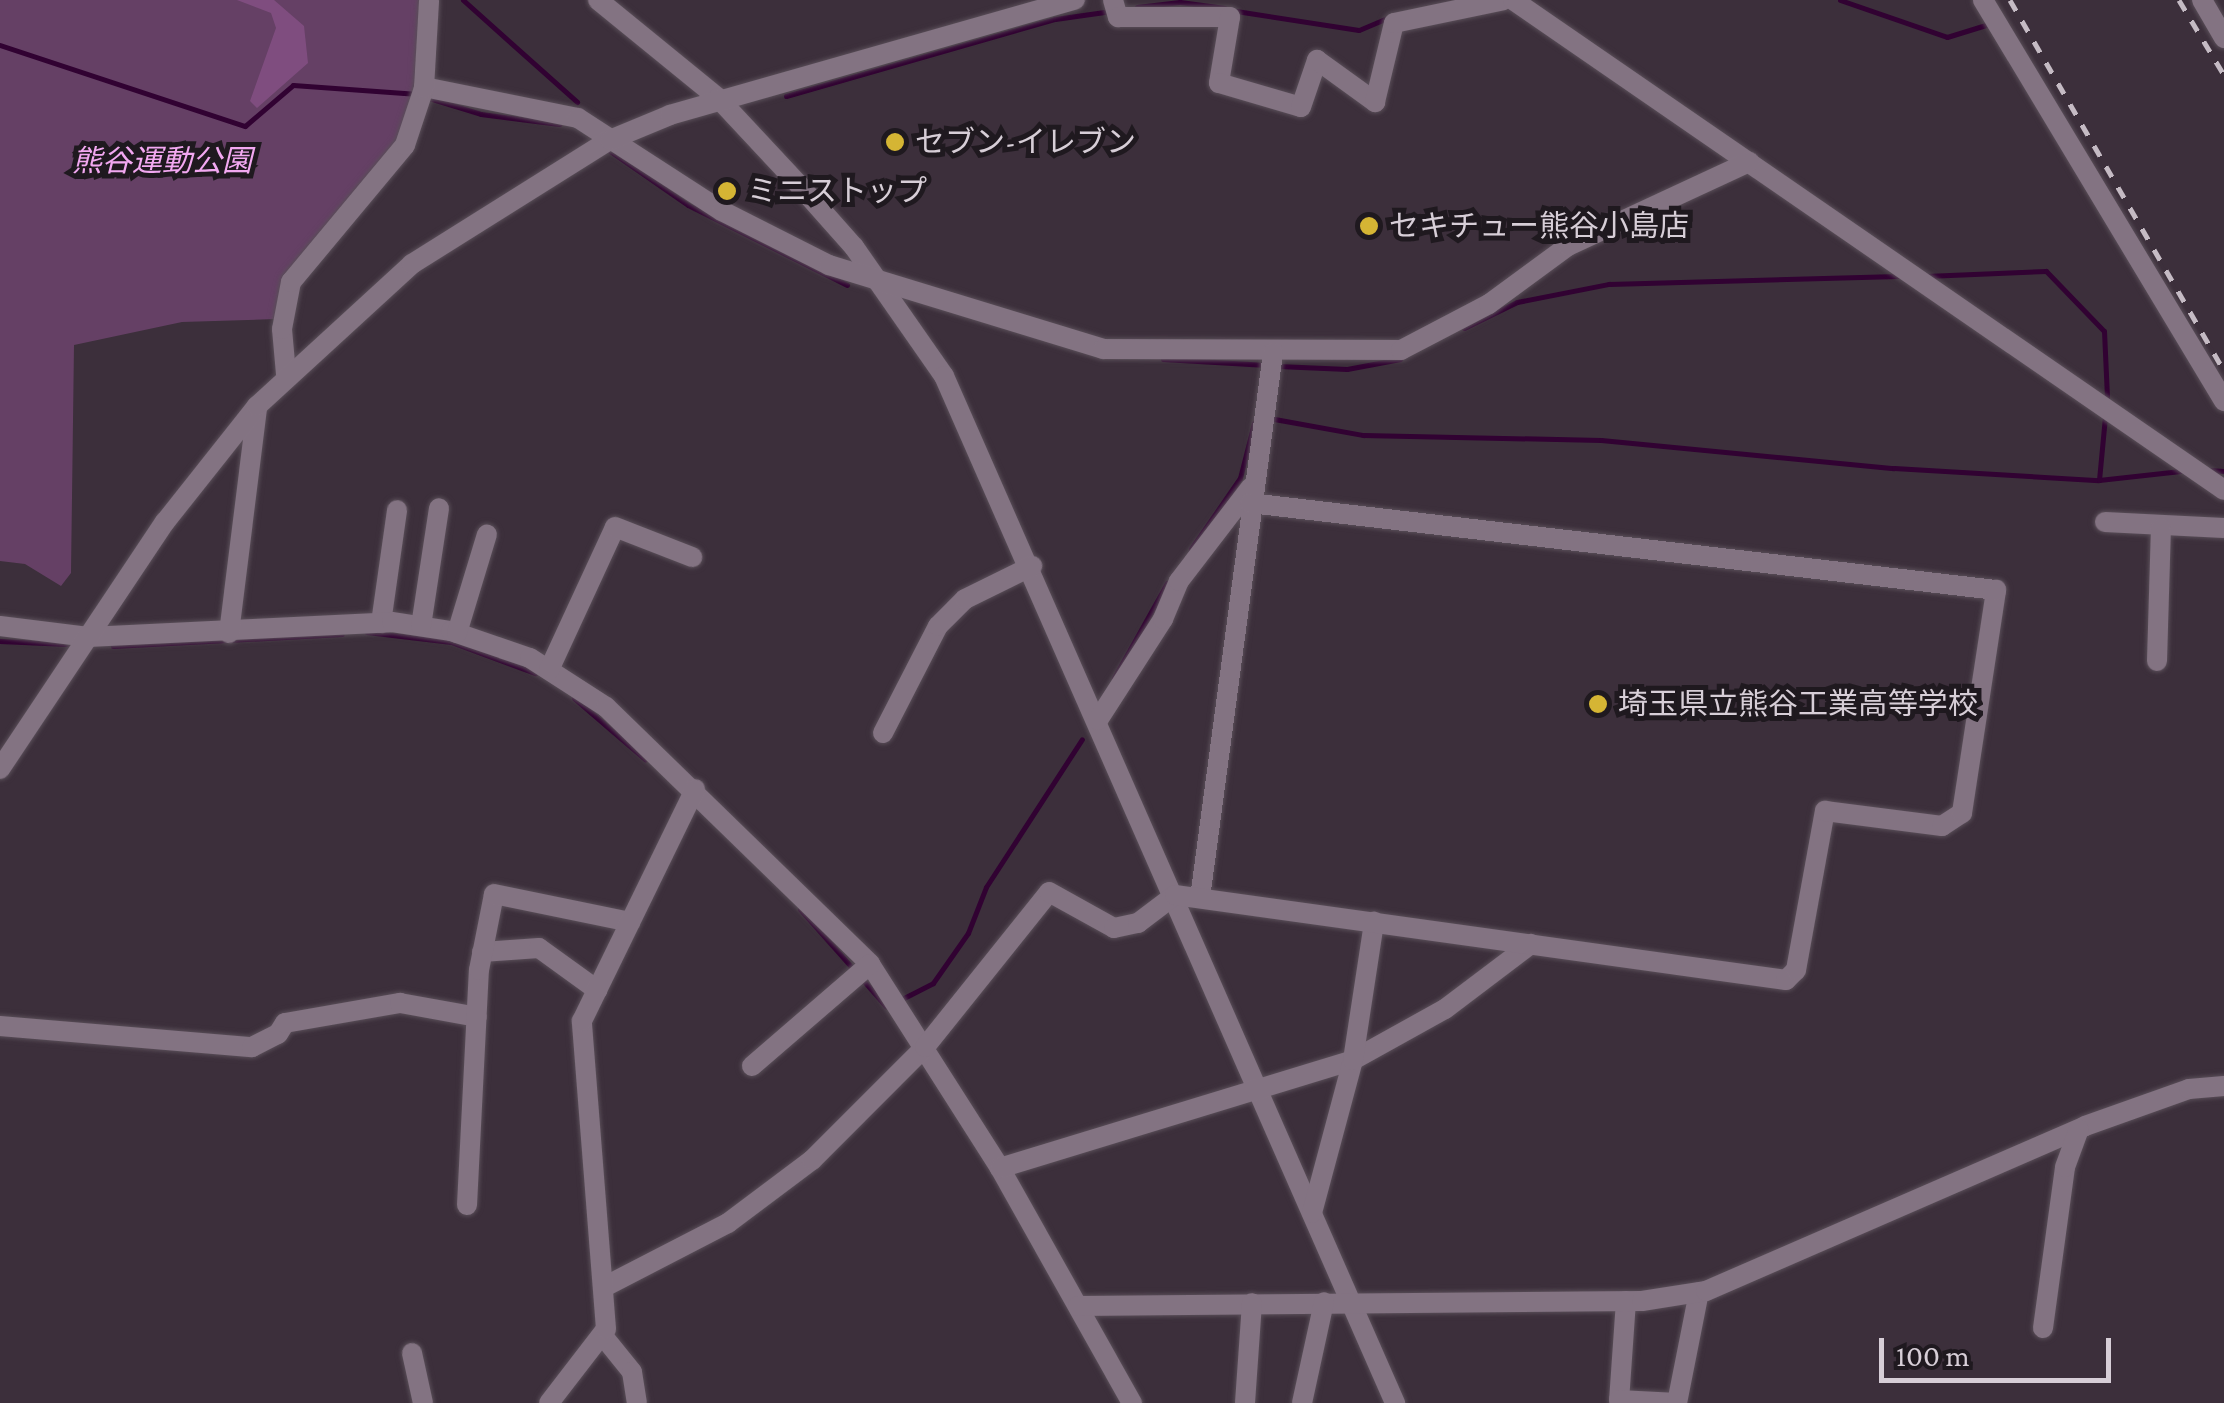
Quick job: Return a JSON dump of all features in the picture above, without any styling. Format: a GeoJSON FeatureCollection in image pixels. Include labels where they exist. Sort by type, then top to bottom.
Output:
{"type":"FeatureCollection","features":[{"type":"Feature","properties":{"kind":"street"},"geometry":{"type":"LineString","coordinates":[[286,374],[282,329],[291,282],[405,145],[422,94],[429,0]]}},
{"type":"Feature","properties":{"kind":"street"},"geometry":{"type":"LineString","coordinates":[[598,0],[718,98],[854,247],[944,376],[1032,566],[1395,1403]]}},
{"type":"Feature","properties":{"kind":"street"},"geometry":{"type":"LineString","coordinates":[[0,769],[165,522],[257,406],[286,374],[412,264],[604,143],[718,98],[1075,0]]}},
{"type":"Feature","properties":{"kind":"street"},"geometry":{"type":"LineString","coordinates":[[1115,9],[1230,17],[1219,83],[1302,107],[1317,60],[1375,102],[1394,23],[1504,0]]}},
{"type":"Feature","properties":{"kind":"street"},"geometry":{"type":"LineString","coordinates":[[1513,0],[2224,490]]}},
{"type":"Feature","properties":{"kind":"street"},"geometry":{"type":"LineString","coordinates":[[1983,0],[2224,401]]}},
{"type":"Feature","properties":{"kind":"street"},"geometry":{"type":"LineString","coordinates":[[2213,12],[2224,38]]}},
{"type":"Feature","properties":{"kind":"street"},"geometry":{"type":"LineString","coordinates":[[422,94],[578,118],[604,143],[722,211],[879,284],[936,293],[1103,349],[1271,361],[1386,352],[1432,338],[1568,246],[1749,162]]}},
{"type":"Feature","properties":{"kind":"street"},"geometry":{"type":"LineString","coordinates":[[1200,898],[1271,361]]}},
{"type":"Feature","properties":{"kind":"street"},"geometry":{"type":"LineString","coordinates":[[229,633],[257,406]]}},
{"type":"Feature","properties":{"kind":"street"},"geometry":{"type":"LineString","coordinates":[[1098,720],[1163,619],[1179,581],[1251,494]]}},
{"type":"Feature","properties":{"kind":"street"},"geometry":{"type":"LineString","coordinates":[[606,1286],[728,1223],[798,1171],[925,1047],[1049,892],[1114,928],[1138,923],[1176,896],[1786,980],[1796,970],[1824,811],[1942,826],[1962,813],[1996,590],[1251,494]]}},
{"type":"Feature","properties":{"kind":"street"},"geometry":{"type":"LineString","coordinates":[[422,626],[439,508]]}},
{"type":"Feature","properties":{"kind":"street"},"geometry":{"type":"LineString","coordinates":[[380,622],[397,510]]}},
{"type":"Feature","properties":{"kind":"street"},"geometry":{"type":"LineString","coordinates":[[2105,522],[2161,528],[2224,528]]}},
{"type":"Feature","properties":{"kind":"street"},"geometry":{"type":"LineString","coordinates":[[549,670],[615,527],[692,557]]}},
{"type":"Feature","properties":{"kind":"street"},"geometry":{"type":"LineString","coordinates":[[2157,662],[2161,528]]}},
{"type":"Feature","properties":{"kind":"street"},"geometry":{"type":"LineString","coordinates":[[456,633],[487,534]]}},
{"type":"Feature","properties":{"kind":"street"},"geometry":{"type":"LineString","coordinates":[[883,733],[938,626],[965,599],[1032,566]]}},
{"type":"Feature","properties":{"kind":"street"},"geometry":{"type":"LineString","coordinates":[[0,626],[82,645],[380,622],[422,626],[456,633],[549,670],[606,707],[896,1003],[1000,1168],[1132,1403]]}},
{"type":"Feature","properties":{"kind":"street"},"geometry":{"type":"LineString","coordinates":[[549,1403],[603,1336],[606,1286],[590,1174],[582,1021],[692,796]]}},
{"type":"Feature","properties":{"kind":"street"},"geometry":{"type":"LineString","coordinates":[[467,1206],[482,952],[494,894],[630,922]]}},
{"type":"Feature","properties":{"kind":"street"},"geometry":{"type":"LineString","coordinates":[[1312,1213],[1352,1060],[1374,922]]}},
{"type":"Feature","properties":{"kind":"street"},"geometry":{"type":"LineString","coordinates":[[1000,1168],[1352,1060],[1445,1009],[1532,944]]}},
{"type":"Feature","properties":{"kind":"street"},"geometry":{"type":"LineString","coordinates":[[482,952],[539,948],[597,990]]}},
{"type":"Feature","properties":{"kind":"street"},"geometry":{"type":"LineString","coordinates":[[752,1066],[862,971]]}},
{"type":"Feature","properties":{"kind":"street"},"geometry":{"type":"LineString","coordinates":[[0,1026],[252,1047],[278,1034],[285,1023],[400,1003],[478,1018]]}},
{"type":"Feature","properties":{"kind":"street"},"geometry":{"type":"LineString","coordinates":[[1078,1306],[1626,1301],[1699,1292],[2079,1129],[2189,1089],[2224,1086]]}},
{"type":"Feature","properties":{"kind":"street"},"geometry":{"type":"LineString","coordinates":[[2043,1328],[2065,1167],[2079,1129]]}},
{"type":"Feature","properties":{"kind":"street"},"geometry":{"type":"LineString","coordinates":[[1626,1301],[1619,1400],[1677,1403],[1699,1292]]}},
{"type":"Feature","properties":{"kind":"street"},"geometry":{"type":"LineString","coordinates":[[1302,1403],[1324,1302]]}},
{"type":"Feature","properties":{"kind":"street"},"geometry":{"type":"LineString","coordinates":[[1245,1403],[1252,1303]]}},
{"type":"Feature","properties":{"kind":"street"},"geometry":{"type":"LineString","coordinates":[[603,1336],[632,1372],[637,1403]]}},
{"type":"Feature","properties":{"kind":"street"},"geometry":{"type":"LineString","coordinates":[[412,1353],[423,1403]]}},
{"type":"Feature","properties":{"kind":"green space","name":"熊谷運動公園"},"geometry":{"type":"Polygon","coordinates":[[[0,0],[422,0],[418,91],[401,138],[276,319],[182,322],[74,345],[71,573],[61,586],[25,564],[0,561],[0,0]]]}},
{"type":"Feature","properties":{"kind":"shaded area"},"geometry":{"type":"Polygon","coordinates":[[[237,0],[274,0],[304,26],[308,63],[257,108],[250,101],[276,28],[271,13],[237,0]]]}},
{"type":"Feature","properties":{"kind":"waterway"},"geometry":{"type":"LineString","coordinates":[[463,0],[577,102]]}},
{"type":"Feature","properties":{"kind":"waterway"},"geometry":{"type":"LineString","coordinates":[[1840,0],[1947,37],[1989,24]]}},
{"type":"Feature","properties":{"kind":"waterway"},"geometry":{"type":"LineString","coordinates":[[1137,7],[1180,2],[1225,8]]}},
{"type":"Feature","properties":{"kind":"waterway"},"geometry":{"type":"LineString","coordinates":[[786,96],[1055,19],[1111,11]]}},
{"type":"Feature","properties":{"kind":"waterway"},"geometry":{"type":"LineString","coordinates":[[1236,11],[1359,30],[1390,17]]}},
{"type":"Feature","properties":{"kind":"waterway"},"geometry":{"type":"LineString","coordinates":[[0,45],[245,126],[293,85],[418,94]]}},
{"type":"Feature","properties":{"kind":"waterway"},"geometry":{"type":"LineString","coordinates":[[429,98],[481,114],[559,124]]}},
{"type":"Feature","properties":{"kind":"waterway"},"geometry":{"type":"LineString","coordinates":[[607,149],[688,205],[847,285]]}},
{"type":"Feature","properties":{"kind":"waterway"},"geometry":{"type":"LineString","coordinates":[[1926,276],[2046,271],[2104,331],[2107,398]]}},
{"type":"Feature","properties":{"kind":"waterway"},"geometry":{"type":"LineString","coordinates":[[1464,328],[1517,302],[1609,284],[1898,276]]}},
{"type":"Feature","properties":{"kind":"waterway"},"geometry":{"type":"LineString","coordinates":[[1163,359],[1267,365]]}},
{"type":"Feature","properties":{"kind":"waterway"},"geometry":{"type":"LineString","coordinates":[[1278,366],[1347,369],[1400,359]]}},
{"type":"Feature","properties":{"kind":"waterway"},"geometry":{"type":"LineString","coordinates":[[2099,480],[2105,416]]}},
{"type":"Feature","properties":{"kind":"waterway"},"geometry":{"type":"LineString","coordinates":[[1269,418],[1363,435],[1601,440],[1894,468],[2099,480],[2181,471]]}},
{"type":"Feature","properties":{"kind":"waterway"},"geometry":{"type":"LineString","coordinates":[[1191,549],[1240,478],[1254,423]]}},
{"type":"Feature","properties":{"kind":"waterway"},"geometry":{"type":"LineString","coordinates":[[2208,470],[2224,471]]}},
{"type":"Feature","properties":{"kind":"waterway"},"geometry":{"type":"LineString","coordinates":[[1114,678],[1167,583]]}},
{"type":"Feature","properties":{"kind":"waterway"},"geometry":{"type":"LineString","coordinates":[[367,632],[451,642],[535,673]]}},
{"type":"Feature","properties":{"kind":"waterway"},"geometry":{"type":"LineString","coordinates":[[113,646],[342,634]]}},
{"type":"Feature","properties":{"kind":"waterway"},"geometry":{"type":"LineString","coordinates":[[0,641],[67,644]]}},
{"type":"Feature","properties":{"kind":"waterway"},"geometry":{"type":"LineString","coordinates":[[574,698],[645,759]]}},
{"type":"Feature","properties":{"kind":"waterway"},"geometry":{"type":"LineString","coordinates":[[898,1001],[933,983],[968,933],[986,887],[1082,739]]}},
{"type":"Feature","properties":{"kind":"waterway"},"geometry":{"type":"LineString","coordinates":[[800,909],[856,972]]}},
{"type":"Feature","properties":{"kind":"waterway"},"geometry":{"type":"LineString","coordinates":[[863,980],[886,1006]]}},
{"type":"Feature","properties":{"kind":"railway"},"geometry":{"type":"LineString","coordinates":[[2010,0],[2224,370]]}},
{"type":"Feature","properties":{"kind":"railway"},"geometry":{"type":"LineString","coordinates":[[2179,0],[2224,75]]}},
{"type":"Feature","properties":{"kind":"place","name":"セブン-イレブン"},"geometry":{"type":"Point","coordinates":[895,142]}},
{"type":"Feature","properties":{"kind":"place","name":"ミニストップ"},"geometry":{"type":"Point","coordinates":[727,191]}},
{"type":"Feature","properties":{"kind":"place","name":"セキチュー熊谷小島店"},"geometry":{"type":"Point","coordinates":[1369,226]}},
{"type":"Feature","properties":{"kind":"place","name":"埼玉県立熊谷工業高等学校"},"geometry":{"type":"Point","coordinates":[1598,704]}}]}
